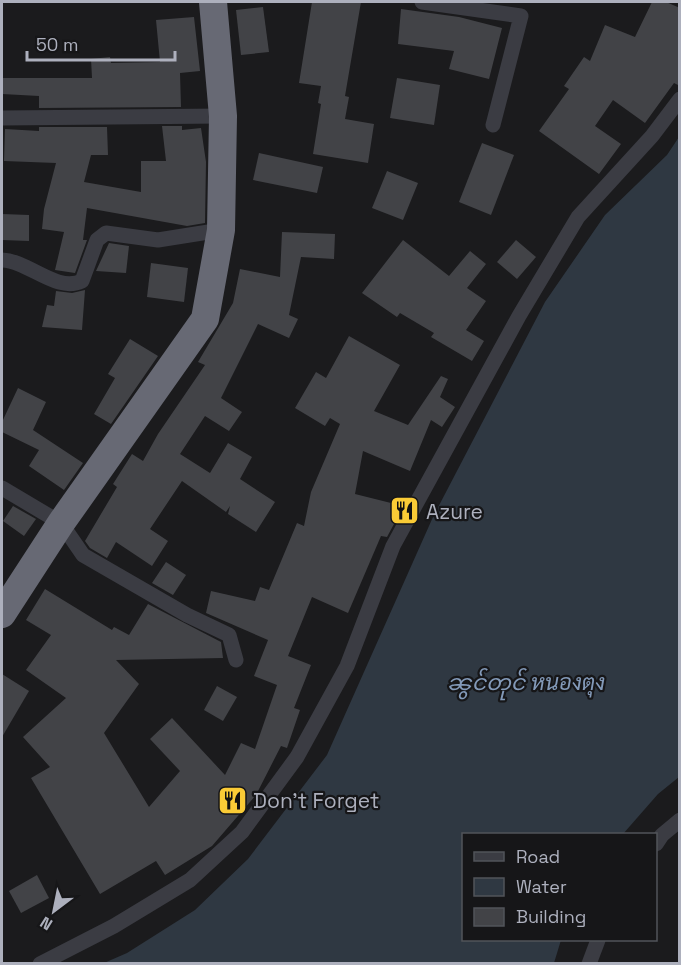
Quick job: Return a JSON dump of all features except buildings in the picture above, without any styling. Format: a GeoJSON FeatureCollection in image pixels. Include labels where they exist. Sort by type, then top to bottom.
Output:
{"type":"FeatureCollection","features":[{"type":"Feature","properties":{"kind":"highway"},"geometry":{"type":"LineString","coordinates":[[2,614],[61,523],[205,319],[221,230],[223,116],[213,2]]}},
{"type":"Feature","properties":{"kind":"street"},"geometry":{"type":"LineString","coordinates":[[422,2],[521,16],[493,126]]}},
{"type":"Feature","properties":{"kind":"street"},"geometry":{"type":"LineString","coordinates":[[40,963],[114,926],[190,880],[242,832],[297,757],[347,666],[393,546],[525,306],[578,217],[652,136],[680,99]]}},
{"type":"Feature","properties":{"kind":"street"},"geometry":{"type":"LineString","coordinates":[[2,118],[223,116]]}},
{"type":"Feature","properties":{"kind":"street"},"geometry":{"type":"LineString","coordinates":[[2,260],[20,263],[60,283],[74,284],[82,281],[97,240],[106,233],[158,240],[221,230]]}},
{"type":"Feature","properties":{"kind":"street"},"geometry":{"type":"LineString","coordinates":[[2,488],[61,523],[83,555],[187,615],[229,634],[236,660]]}},
{"type":"Feature","properties":{"kind":"street"},"geometry":{"type":"LineString","coordinates":[[657,842],[662,835],[680,820]]}},
{"type":"Feature","properties":{"kind":"street"},"geometry":{"type":"LineString","coordinates":[[589,963],[597,941]]}},
{"type":"Feature","properties":{"kind":"water","name":"ၼွင်တုင် หนองตุง"},"geometry":{"type":"Polygon","coordinates":[[[679,137],[679,777],[658,794],[624,833],[462,833],[462,941],[561,941],[554,963],[104,963],[127,953],[195,910],[248,859],[327,755],[433,517],[545,302],[605,215],[667,155],[679,137]]]}},
{"type":"Feature","properties":{"kind":"place","name":"Azure"},"geometry":{"type":"Point","coordinates":[405,511]}},
{"type":"Feature","properties":{"kind":"place","name":"Don't Forget"},"geometry":{"type":"Point","coordinates":[232,800]}}]}
